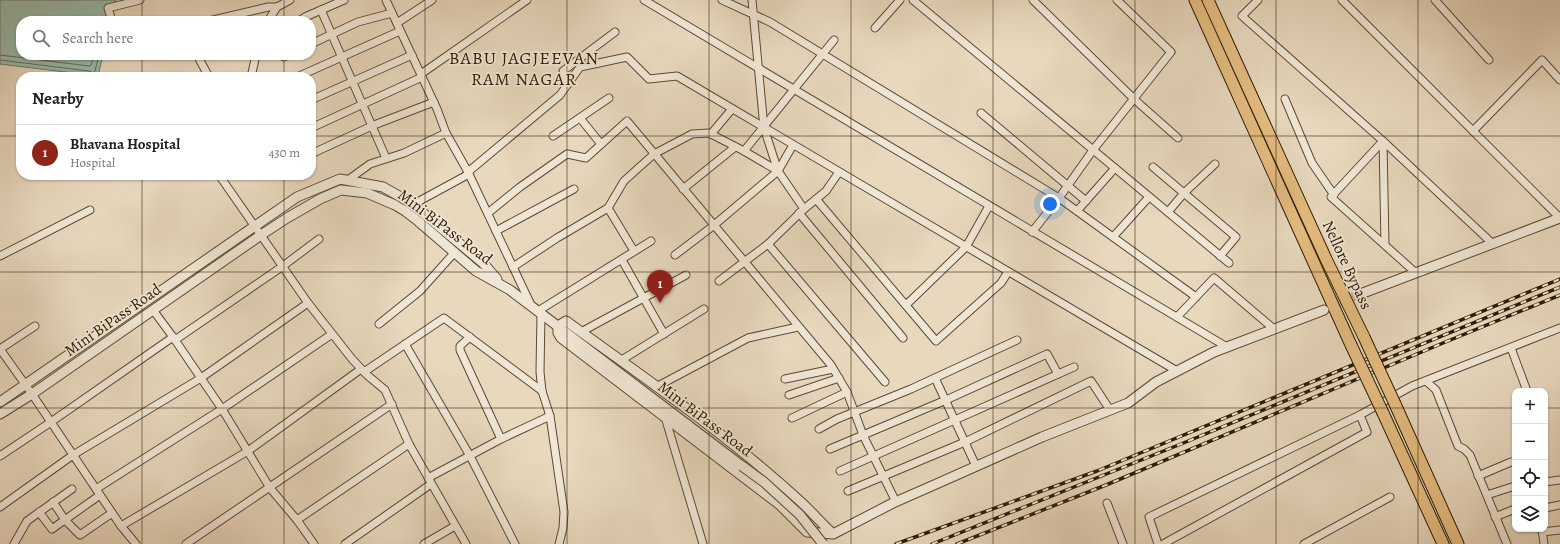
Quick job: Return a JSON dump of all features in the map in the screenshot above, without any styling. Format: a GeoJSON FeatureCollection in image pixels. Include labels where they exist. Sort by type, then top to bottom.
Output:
{"type":"FeatureCollection","features":[{"type":"Feature","properties":{"kind":"highway","name":"Nellore Bypass"},"geometry":{"type":"LineString","coordinates":[[1195,0],[1443,544]]}},
{"type":"Feature","properties":{"kind":"highway","name":"Nellore Bypass"},"geometry":{"type":"LineString","coordinates":[[1208,0],[1326,258],[1395,404],[1458,544]]}},
{"type":"Feature","properties":{"kind":"street"},"geometry":{"type":"LineString","coordinates":[[110,16],[108,8],[140,0]]}},
{"type":"Feature","properties":{"kind":"street"},"geometry":{"type":"LineString","coordinates":[[231,16],[280,4],[290,0]]}},
{"type":"Feature","properties":{"kind":"street"},"geometry":{"type":"LineString","coordinates":[[309,16],[344,0]]}},
{"type":"Feature","properties":{"kind":"street"},"geometry":{"type":"LineString","coordinates":[[397,23],[432,0]]}},
{"type":"Feature","properties":{"kind":"street"},"geometry":{"type":"LineString","coordinates":[[316,126],[421,75],[527,0]]}},
{"type":"Feature","properties":{"kind":"street"},"geometry":{"type":"LineString","coordinates":[[644,0],[1227,347]]}},
{"type":"Feature","properties":{"kind":"street"},"geometry":{"type":"LineString","coordinates":[[722,0],[770,22],[1059,198],[1196,296]]}},
{"type":"Feature","properties":{"kind":"street"},"geometry":{"type":"LineString","coordinates":[[752,0],[752,14],[759,68],[764,128],[778,171],[802,211],[902,338]]}},
{"type":"Feature","properties":{"kind":"street"},"geometry":{"type":"LineString","coordinates":[[875,28],[900,0]]}},
{"type":"Feature","properties":{"kind":"street"},"geometry":{"type":"LineString","coordinates":[[913,0],[1229,263]]}},
{"type":"Feature","properties":{"kind":"street"},"geometry":{"type":"LineString","coordinates":[[1033,0],[1134,99],[1178,138]]}},
{"type":"Feature","properties":{"kind":"street"},"geometry":{"type":"LineString","coordinates":[[1032,232],[1068,186],[1093,150],[1171,52],[1117,0]]}},
{"type":"Feature","properties":{"kind":"street"},"geometry":{"type":"LineString","coordinates":[[1258,0],[1242,16],[1383,141],[1493,244]]}},
{"type":"Feature","properties":{"kind":"street"},"geometry":{"type":"LineString","coordinates":[[1342,0],[1560,218],[1363,293]]}},
{"type":"Feature","properties":{"kind":"street"},"geometry":{"type":"LineString","coordinates":[[1435,0],[1489,60]]}},
{"type":"Feature","properties":{"kind":"street"},"geometry":{"type":"LineString","coordinates":[[388,1],[400,31],[434,102],[446,133],[469,173],[513,267],[537,310],[542,391],[550,416],[564,512],[563,528],[559,544]]}},
{"type":"Feature","properties":{"kind":"street"},"geometry":{"type":"LineString","coordinates":[[272,16],[280,4]]}},
{"type":"Feature","properties":{"kind":"street"},"geometry":{"type":"LineString","coordinates":[[321,10],[352,82],[373,125],[386,158]]}},
{"type":"Feature","properties":{"kind":"street"},"geometry":{"type":"LineString","coordinates":[[316,42],[358,22],[392,13]]}},
{"type":"Feature","properties":{"kind":"street"},"geometry":{"type":"LineString","coordinates":[[309,72],[400,31]]}},
{"type":"Feature","properties":{"kind":"street"},"geometry":{"type":"LineString","coordinates":[[568,84],[563,71],[615,32]]}},
{"type":"Feature","properties":{"kind":"street"},"geometry":{"type":"LineString","coordinates":[[744,151],[834,40]]}},
{"type":"Feature","properties":{"kind":"street"},"geometry":{"type":"LineString","coordinates":[[316,98],[412,55]]}},
{"type":"Feature","properties":{"kind":"street"},"geometry":{"type":"LineString","coordinates":[[412,205],[469,173],[560,95],[580,68],[627,57],[649,79],[677,76],[1177,372]]}},
{"type":"Feature","properties":{"kind":"street"},"geometry":{"type":"LineString","coordinates":[[199,60],[206,72]]}},
{"type":"Feature","properties":{"kind":"street"},"geometry":{"type":"LineString","coordinates":[[252,72],[255,60]]}},
{"type":"Feature","properties":{"kind":"street"},"geometry":{"type":"LineString","coordinates":[[1473,131],[1542,60],[1560,80]]}},
{"type":"Feature","properties":{"kind":"street"},"geometry":{"type":"LineString","coordinates":[[553,136],[609,98]]}},
{"type":"Feature","properties":{"kind":"street"},"geometry":{"type":"LineString","coordinates":[[1285,99],[1312,163],[1334,195]]}},
{"type":"Feature","properties":{"kind":"street"},"geometry":{"type":"LineString","coordinates":[[316,152],[373,125],[434,102]]}},
{"type":"Feature","properties":{"kind":"street"},"geometry":{"type":"LineString","coordinates":[[711,134],[732,109]]}},
{"type":"Feature","properties":{"kind":"street"},"geometry":{"type":"LineString","coordinates":[[981,113],[1086,201]]}},
{"type":"Feature","properties":{"kind":"street"},"geometry":{"type":"LineString","coordinates":[[580,118],[601,144]]}},
{"type":"Feature","properties":{"kind":"street"},"geometry":{"type":"LineString","coordinates":[[488,213],[520,187],[567,154],[586,158],[627,121],[833,369],[847,392],[863,435],[896,502]]}},
{"type":"Feature","properties":{"kind":"street"},"geometry":{"type":"LineString","coordinates":[[348,180],[370,164],[404,153],[446,133]]}},
{"type":"Feature","properties":{"kind":"street"},"geometry":{"type":"LineString","coordinates":[[513,267],[557,238],[608,208],[624,181],[654,154],[692,134],[711,134],[778,171]]}},
{"type":"Feature","properties":{"kind":"street"},"geometry":{"type":"LineString","coordinates":[[1383,141],[1331,197],[1416,273]]}},
{"type":"Feature","properties":{"kind":"street"},"geometry":{"type":"LineString","coordinates":[[1383,141],[1385,245]]}},
{"type":"Feature","properties":{"kind":"street"},"geometry":{"type":"LineString","coordinates":[[674,255],[713,226],[778,171],[793,145]]}},
{"type":"Feature","properties":{"kind":"street"},"geometry":{"type":"LineString","coordinates":[[683,189],[735,147]]}},
{"type":"Feature","properties":{"kind":"street"},"geometry":{"type":"LineString","coordinates":[[1168,212],[1184,193],[1214,164]]}},
{"type":"Feature","properties":{"kind":"street"},"geometry":{"type":"LineString","coordinates":[[1153,167],[1236,237],[1220,256]]}},
{"type":"Feature","properties":{"kind":"street"},"geometry":{"type":"LineString","coordinates":[[1077,211],[1115,168]]}},
{"type":"Feature","properties":{"kind":"street"},"geometry":{"type":"LineString","coordinates":[[719,281],[768,244],[802,211],[826,191],[839,172]]}},
{"type":"Feature","properties":{"kind":"street"},"geometry":{"type":"LineString","coordinates":[[0,402],[26,386],[254,225],[297,197],[340,179],[383,187],[412,205],[483,263],[500,283]]}},
{"type":"Feature","properties":{"kind":"street"},"geometry":{"type":"LineString","coordinates":[[222,180],[308,303],[363,370],[385,390],[409,444],[466,544]]}},
{"type":"Feature","properties":{"kind":"street"},"geometry":{"type":"LineString","coordinates":[[496,231],[574,189]]}},
{"type":"Feature","properties":{"kind":"street","name":"Mini BiPass Road"},"geometry":{"type":"LineString","coordinates":[[0,414],[32,394],[261,234],[287,218],[320,199],[341,190],[368,193],[405,211],[476,270],[500,283],[537,310],[764,482],[800,514],[823,544]]}},
{"type":"Feature","properties":{"kind":"street"},"geometry":{"type":"LineString","coordinates":[[1113,237],[1149,197]]}},
{"type":"Feature","properties":{"kind":"street"},"geometry":{"type":"LineString","coordinates":[[816,199],[936,341],[1001,283],[1008,272]]}},
{"type":"Feature","properties":{"kind":"street"},"geometry":{"type":"LineString","coordinates":[[906,305],[966,248],[989,206]]}},
{"type":"Feature","properties":{"kind":"street"},"geometry":{"type":"LineString","coordinates":[[608,208],[634,251]]}},
{"type":"Feature","properties":{"kind":"street"},"geometry":{"type":"LineString","coordinates":[[0,256],[90,210]]}},
{"type":"Feature","properties":{"kind":"street"},"geometry":{"type":"LineString","coordinates":[[0,456],[283,266],[319,239]]}},
{"type":"Feature","properties":{"kind":"street"},"geometry":{"type":"LineString","coordinates":[[537,310],[622,260],[651,241]]}},
{"type":"Feature","properties":{"kind":"street"},"geometry":{"type":"LineString","coordinates":[[768,244],[885,382]]}},
{"type":"Feature","properties":{"kind":"street"},"geometry":{"type":"LineString","coordinates":[[379,324],[420,290],[455,252]]}},
{"type":"Feature","properties":{"kind":"street"},"geometry":{"type":"LineString","coordinates":[[622,260],[664,334]]}},
{"type":"Feature","properties":{"kind":"street"},"geometry":{"type":"LineString","coordinates":[[581,332],[686,275]]}},
{"type":"Feature","properties":{"kind":"street"},"geometry":{"type":"LineString","coordinates":[[1176,317],[1214,278],[1274,329]]}},
{"type":"Feature","properties":{"kind":"street"},"geometry":{"type":"LineString","coordinates":[[0,507],[73,455],[201,378],[308,303]]}},
{"type":"Feature","properties":{"kind":"street"},"geometry":{"type":"LineString","coordinates":[[620,361],[704,309]]}},
{"type":"Feature","properties":{"kind":"street"},"geometry":{"type":"LineString","coordinates":[[153,310],[174,338],[222,409],[270,488],[298,520],[314,544]]}},
{"type":"Feature","properties":{"kind":"street"},"geometry":{"type":"LineString","coordinates":[[833,534],[802,503],[754,461],[705,423],[566,321],[558,326],[558,333],[562,338],[780,505],[807,532],[833,534],[896,502],[976,466],[1128,403],[1156,382],[1214,352],[1324,310]]}},
{"type":"Feature","properties":{"kind":"street"},"geometry":{"type":"LineString","coordinates":[[121,526],[248,451],[363,370],[444,318],[542,391]]}},
{"type":"Feature","properties":{"kind":"street"},"geometry":{"type":"LineString","coordinates":[[35,326],[0,349],[121,526],[136,544]]}},
{"type":"Feature","properties":{"kind":"street"},"geometry":{"type":"LineString","coordinates":[[656,387],[748,338],[798,327]]}},
{"type":"Feature","properties":{"kind":"street"},"geometry":{"type":"LineString","coordinates":[[1158,544],[1149,517],[1360,415],[1412,386],[1560,328]]}},
{"type":"Feature","properties":{"kind":"street"},"geometry":{"type":"LineString","coordinates":[[39,512],[52,530],[98,492],[332,334]]}},
{"type":"Feature","properties":{"kind":"street"},"geometry":{"type":"LineString","coordinates":[[470,337],[460,346],[460,350],[501,439]]}},
{"type":"Feature","properties":{"kind":"street"},"geometry":{"type":"LineString","coordinates":[[819,429],[837,419],[935,378],[1017,340]]}},
{"type":"Feature","properties":{"kind":"street"},"geometry":{"type":"LineString","coordinates":[[405,344],[470,456],[515,544]]}},
{"type":"Feature","properties":{"kind":"street"},"geometry":{"type":"LineString","coordinates":[[1511,348],[1526,388]]}},
{"type":"Feature","properties":{"kind":"street"},"geometry":{"type":"LineString","coordinates":[[830,449],[945,401],[1047,354],[1058,374]]}},
{"type":"Feature","properties":{"kind":"street"},"geometry":{"type":"LineString","coordinates":[[840,471],[1074,367]]}},
{"type":"Feature","properties":{"kind":"street"},"geometry":{"type":"LineString","coordinates":[[785,379],[833,369]]}},
{"type":"Feature","properties":{"kind":"street"},"geometry":{"type":"LineString","coordinates":[[789,395],[839,378]]}},
{"type":"Feature","properties":{"kind":"street"},"geometry":{"type":"LineString","coordinates":[[935,378],[976,466]]}},
{"type":"Feature","properties":{"kind":"street"},"geometry":{"type":"LineString","coordinates":[[848,491],[965,442],[1091,381],[1110,410]]}},
{"type":"Feature","properties":{"kind":"street"},"geometry":{"type":"LineString","coordinates":[[1426,381],[1436,390],[1458,446],[1470,455],[1507,544]]}},
{"type":"Feature","properties":{"kind":"street"},"geometry":{"type":"LineString","coordinates":[[792,418],[847,392]]}},
{"type":"Feature","properties":{"kind":"street"},"geometry":{"type":"LineString","coordinates":[[186,544],[392,404]]}},
{"type":"Feature","properties":{"kind":"street"},"geometry":{"type":"LineString","coordinates":[[1163,544],[1367,432],[1360,415]]}},
{"type":"Feature","properties":{"kind":"street"},"geometry":{"type":"LineString","coordinates":[[345,544],[430,481],[470,456],[501,439],[550,416]]}},
{"type":"Feature","properties":{"kind":"street"},"geometry":{"type":"LineString","coordinates":[[665,417],[703,544]]}},
{"type":"Feature","properties":{"kind":"street"},"geometry":{"type":"LineString","coordinates":[[298,520],[409,444]]}},
{"type":"Feature","properties":{"kind":"street"},"geometry":{"type":"LineString","coordinates":[[1478,476],[1511,462]]}},
{"type":"Feature","properties":{"kind":"street"},"geometry":{"type":"LineString","coordinates":[[1548,482],[1560,480]]}},
{"type":"Feature","properties":{"kind":"street"},"geometry":{"type":"LineString","coordinates":[[1486,495],[1512,487]]}},
{"type":"Feature","properties":{"kind":"street"},"geometry":{"type":"LineString","coordinates":[[14,544],[27,521],[72,489]]}},
{"type":"Feature","properties":{"kind":"street"},"geometry":{"type":"LineString","coordinates":[[1304,544],[1390,497]]}},
{"type":"Feature","properties":{"kind":"street"},"geometry":{"type":"LineString","coordinates":[[53,502],[65,520],[80,536],[112,513]]}},
{"type":"Feature","properties":{"kind":"street"},"geometry":{"type":"LineString","coordinates":[[1106,503],[1123,544]]}},
{"type":"Feature","properties":{"kind":"street"},"geometry":{"type":"LineString","coordinates":[[1548,507],[1560,505]]}},
{"type":"Feature","properties":{"kind":"street"},"geometry":{"type":"LineString","coordinates":[[1495,517],[1512,510]]}},
{"type":"Feature","properties":{"kind":"street"},"geometry":{"type":"LineString","coordinates":[[424,544],[455,526]]}},
{"type":"Feature","properties":{"kind":"street"},"geometry":{"type":"LineString","coordinates":[[1548,530],[1560,530]]}},
{"type":"Feature","properties":{"kind":"street"},"geometry":{"type":"LineString","coordinates":[[1542,532],[1544,544]]}},
{"type":"Feature","properties":{"kind":"water"},"geometry":{"type":"Polygon","coordinates":[[[0,0],[116,0],[112,16],[16,16],[16,60],[102,60],[99,72],[65,72],[0,64],[0,0]]]}},
{"type":"Feature","properties":{"kind":"tunnel"},"geometry":{"type":"LineString","coordinates":[[1327,308],[1363,293]]}},
{"type":"Feature","properties":{"kind":"railway"},"geometry":{"type":"LineString","coordinates":[[896,544],[1097,471],[1560,279]]}},
{"type":"Feature","properties":{"kind":"railway"},"geometry":{"type":"LineString","coordinates":[[932,544],[1181,444],[1560,287]]}},
{"type":"Feature","properties":{"kind":"railway"},"geometry":{"type":"LineString","coordinates":[[957,544],[1106,485],[1560,295]]}},
{"type":"Feature","properties":{"kind":"place","name":"Bhavana Hospital"},"geometry":{"type":"Point","coordinates":[660,303]}},
{"type":"Feature","properties":{"kind":"district","name":"BABU JAGJEEVAN RAM NAGAR"},"geometry":{"type":"Point","coordinates":[524,68]}}]}
